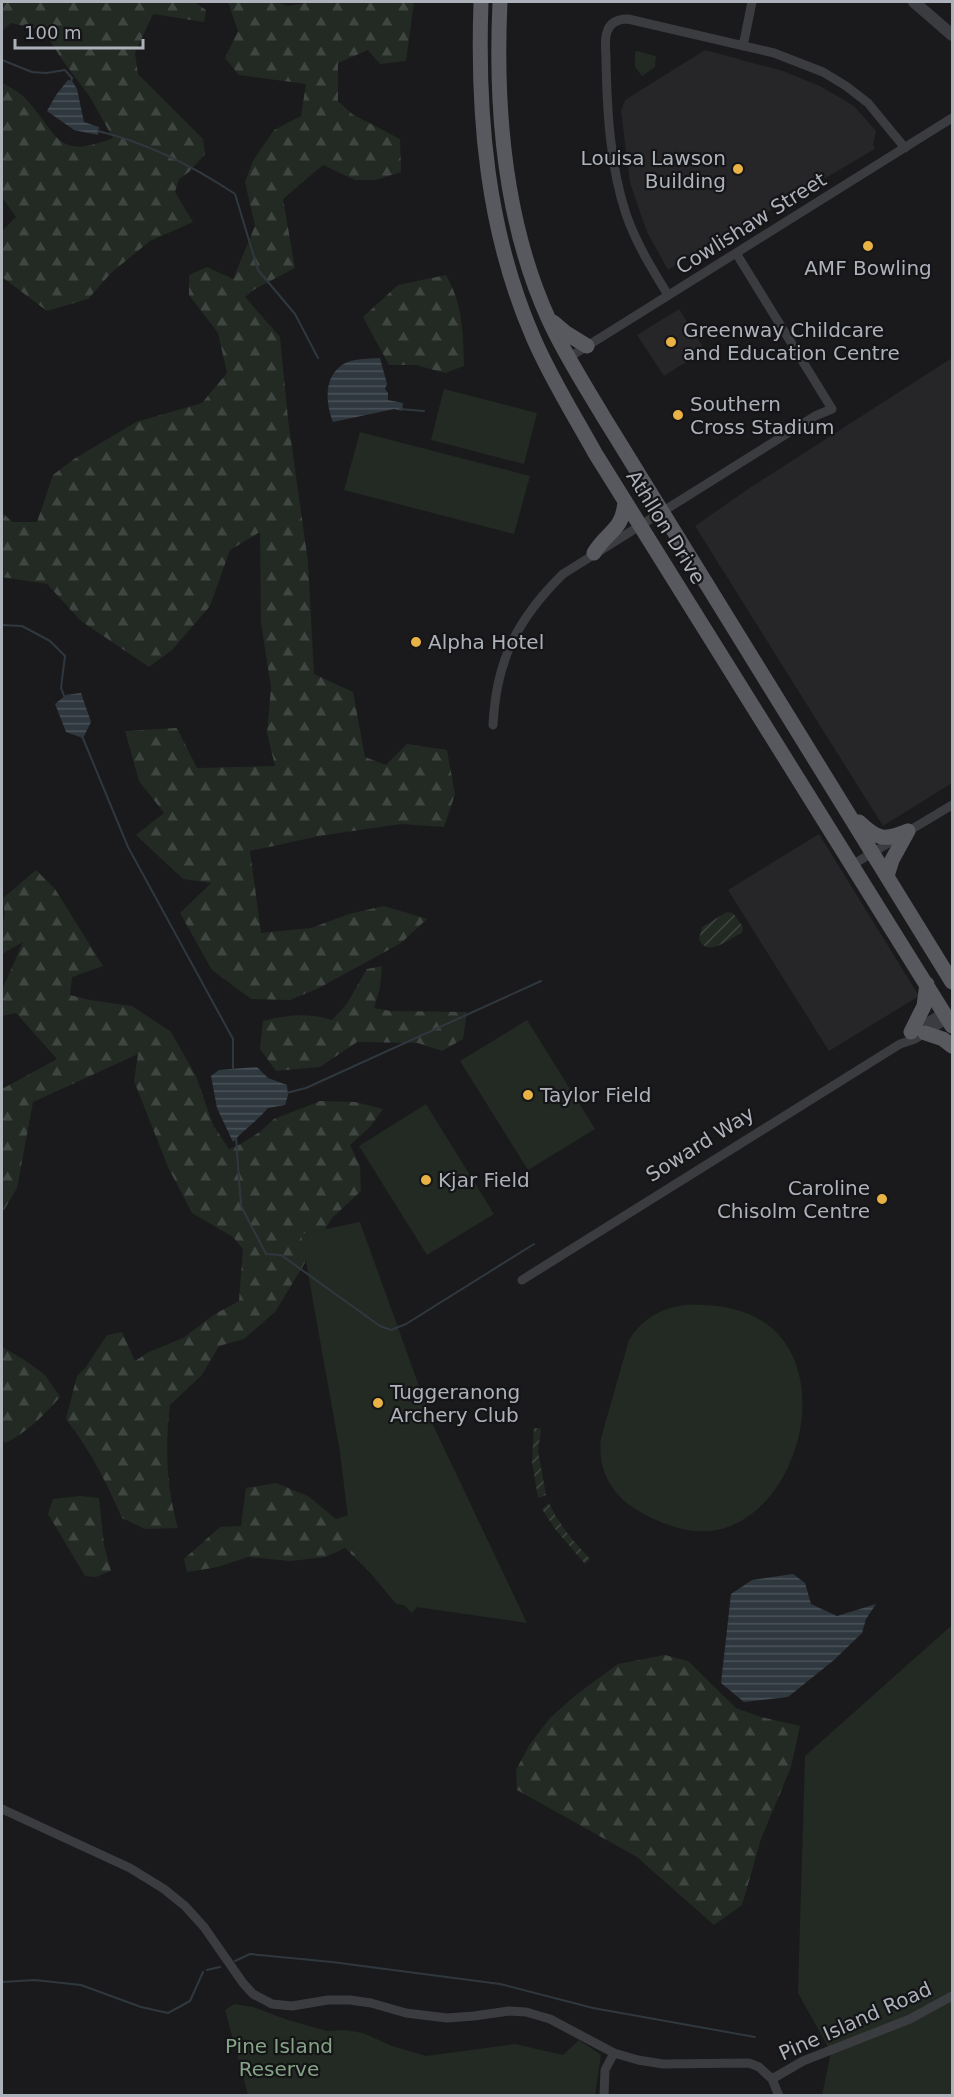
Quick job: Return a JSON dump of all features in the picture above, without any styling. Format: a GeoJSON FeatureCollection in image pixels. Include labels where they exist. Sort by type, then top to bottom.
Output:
{"type":"FeatureCollection","features":[{"type":"Feature","properties":{"kind":"main road","name":"Athllon Drive"},"geometry":{"type":"LineString","coordinates":[[481,2],[479,44],[481,105],[487,166],[505,256],[532,335],[580,427],[625,501],[927,984],[950,1016]]}},
{"type":"Feature","properties":{"kind":"main road","name":"Athllon Drive"},"geometry":{"type":"LineString","coordinates":[[500,2],[500,91],[506,159],[520,236],[532,277],[548,318],[568,358],[952,982]]}},
{"type":"Feature","properties":{"kind":"main road"},"geometry":{"type":"LineString","coordinates":[[548,318],[587,346]]}},
{"type":"Feature","properties":{"kind":"main road"},"geometry":{"type":"LineString","coordinates":[[532,335],[547,356],[558,360],[568,358]]}},
{"type":"Feature","properties":{"kind":"main road"},"geometry":{"type":"LineString","coordinates":[[568,358],[562,365],[561,376],[580,427]]}},
{"type":"Feature","properties":{"kind":"main road"},"geometry":{"type":"LineString","coordinates":[[594,553],[623,518],[625,501]]}},
{"type":"Feature","properties":{"kind":"main road"},"geometry":{"type":"LineString","coordinates":[[846,809],[877,836],[886,839],[908,831]]}},
{"type":"Feature","properties":{"kind":"main road"},"geometry":{"type":"LineString","coordinates":[[887,876],[892,860],[908,831]]}},
{"type":"Feature","properties":{"kind":"main road"},"geometry":{"type":"LineString","coordinates":[[927,984],[918,1033],[943,1040],[952,1046]]}},
{"type":"Feature","properties":{"kind":"street"},"geometry":{"type":"LineString","coordinates":[[743,46],[752,2]]}},
{"type":"Feature","properties":{"kind":"street"},"geometry":{"type":"LineString","coordinates":[[914,2],[952,35]]}},
{"type":"Feature","properties":{"kind":"street"},"geometry":{"type":"LineString","coordinates":[[668,295],[639,245],[620,195],[607,93],[607,32],[614,22],[628,19],[798,61],[835,78],[868,103],[905,148]]}},
{"type":"Feature","properties":{"kind":"street","name":"Cowlishaw Street"},"geometry":{"type":"LineString","coordinates":[[568,358],[952,118]]}},
{"type":"Feature","properties":{"kind":"street"},"geometry":{"type":"LineString","coordinates":[[493,725],[495,693],[500,671],[514,635],[528,613],[563,574],[815,416],[832,409],[736,253]]}},
{"type":"Feature","properties":{"kind":"street"},"geometry":{"type":"LineString","coordinates":[[852,865],[952,804]]}},
{"type":"Feature","properties":{"kind":"street","name":"Soward Way"},"geometry":{"type":"LineString","coordinates":[[522,1280],[900,1044],[950,1016]]}},
{"type":"Feature","properties":{"kind":"street","name":"Soward Way"},"geometry":{"type":"LineString","coordinates":[[900,1044],[915,1039],[918,1033],[950,1016]]}},
{"type":"Feature","properties":{"kind":"street","name":"Pine Island Road"},"geometry":{"type":"LineString","coordinates":[[2,1809],[130,1868],[164,1889],[185,1906],[204,1927],[253,1994],[272,2004],[292,2006],[328,2000],[350,2000],[371,2003],[406,2013],[447,2018],[509,2011],[526,2012],[550,2019],[614,2053],[638,2060],[663,2064],[749,2063],[759,2067],[772,2079],[779,2096]]}},
{"type":"Feature","properties":{"kind":"street","name":"Pine Island Road"},"geometry":{"type":"LineString","coordinates":[[772,2079],[803,2061],[910,2019],[952,1996]]}},
{"type":"Feature","properties":{"kind":"street"},"geometry":{"type":"LineString","coordinates":[[604,2096],[605,2070],[614,2053]]}},
{"type":"Feature","properties":{"kind":"shaded area","name":"Louisa Lawson Building"},"geometry":{"type":"Polygon","coordinates":[[[705,50],[783,71],[820,86],[854,106],[876,131],[873,144],[875,149],[668,270],[647,232],[630,183],[621,111],[625,100],[705,50]]]}},
{"type":"Feature","properties":{"kind":"shaded area"},"geometry":{"type":"Polygon","coordinates":[[[68,80],[72,81],[77,89],[84,122],[99,127],[98,135],[74,130],[47,111],[68,80]]]}},
{"type":"Feature","properties":{"kind":"shaded area","name":"Greenway Childcare and Education Centre"},"geometry":{"type":"Polygon","coordinates":[[[679,309],[705,350],[664,376],[637,335],[679,309]]]}},
{"type":"Feature","properties":{"kind":"shaded area"},"geometry":{"type":"Polygon","coordinates":[[[380,358],[387,384],[385,389],[388,393],[388,400],[403,403],[402,411],[394,409],[333,422],[328,392],[336,370],[350,361],[380,358]]]}},
{"type":"Feature","properties":{"kind":"shaded area"},"geometry":{"type":"Polygon","coordinates":[[[952,358],[952,783],[883,826],[695,526],[751,487],[952,358]]]}},
{"type":"Feature","properties":{"kind":"shaded area"},"geometry":{"type":"Polygon","coordinates":[[[81,693],[91,722],[83,738],[66,732],[55,704],[66,695],[81,693]]]}},
{"type":"Feature","properties":{"kind":"shaded area"},"geometry":{"type":"Polygon","coordinates":[[[819,834],[919,996],[829,1051],[728,890],[819,834]]]}},
{"type":"Feature","properties":{"kind":"shaded area"},"geometry":{"type":"Polygon","coordinates":[[[257,1067],[268,1078],[287,1085],[288,1095],[285,1105],[268,1108],[233,1142],[217,1108],[211,1076],[219,1070],[257,1067]]]}},
{"type":"Feature","properties":{"kind":"shaded area"},"geometry":{"type":"Polygon","coordinates":[[[793,1574],[805,1583],[811,1604],[837,1616],[876,1604],[866,1619],[862,1633],[834,1660],[788,1697],[744,1702],[721,1683],[731,1594],[752,1580],[793,1574]]]}},
{"type":"Feature","properties":{"kind":"green space"},"geometry":{"type":"Polygon","coordinates":[[[2,2],[194,2],[206,10],[204,22],[153,14],[135,53],[138,74],[203,139],[205,154],[189,172],[179,179],[175,192],[193,222],[150,241],[112,272],[88,299],[47,311],[2,277],[2,231],[16,217],[2,197],[2,82],[25,98],[52,133],[68,145],[79,147],[113,138],[90,97],[43,30],[11,23],[2,31],[2,2]]]}},
{"type":"Feature","properties":{"kind":"green space"},"geometry":{"type":"Polygon","coordinates":[[[228,2],[276,2],[288,6],[311,2],[414,2],[406,61],[380,64],[368,50],[338,63],[338,101],[352,114],[400,139],[401,172],[376,180],[355,180],[323,165],[283,199],[295,268],[255,289],[245,297],[280,337],[288,419],[308,562],[314,674],[353,692],[365,757],[386,765],[407,744],[447,750],[455,794],[444,827],[401,824],[319,836],[250,851],[261,933],[311,928],[349,914],[384,906],[427,919],[401,943],[319,988],[290,1000],[251,999],[212,970],[180,913],[211,883],[183,879],[136,835],[164,813],[139,781],[125,731],[177,728],[197,768],[275,766],[267,733],[271,688],[261,622],[260,532],[230,550],[210,606],[172,650],[149,667],[81,621],[47,584],[2,577],[2,512],[12,522],[37,522],[53,475],[74,459],[136,422],[202,403],[227,373],[218,333],[189,295],[189,275],[207,267],[233,279],[255,226],[245,182],[253,161],[274,130],[301,116],[306,84],[239,75],[225,58],[238,31],[228,2]]]}},
{"type":"Feature","properties":{"kind":"green space"},"geometry":{"type":"Polygon","coordinates":[[[635,52],[656,56],[655,67],[642,76],[635,67],[635,52]]]}},
{"type":"Feature","properties":{"kind":"green space"},"geometry":{"type":"Polygon","coordinates":[[[446,275],[459,308],[464,366],[445,373],[416,365],[389,365],[363,317],[398,285],[446,275]]]}},
{"type":"Feature","properties":{"kind":"green space"},"geometry":{"type":"Polygon","coordinates":[[[444,389],[537,413],[524,464],[431,440],[444,389]]]}},
{"type":"Feature","properties":{"kind":"green space"},"geometry":{"type":"Polygon","coordinates":[[[360,432],[530,476],[514,534],[344,490],[360,432]]]}},
{"type":"Feature","properties":{"kind":"green space"},"geometry":{"type":"Polygon","coordinates":[[[36,870],[55,889],[103,966],[72,977],[70,995],[132,1006],[171,1032],[196,1076],[213,1125],[229,1149],[261,1131],[274,1119],[320,1101],[355,1102],[383,1109],[370,1127],[350,1145],[360,1166],[361,1191],[332,1218],[275,1312],[244,1339],[219,1346],[202,1375],[170,1405],[167,1436],[168,1466],[171,1497],[178,1528],[145,1529],[122,1518],[97,1467],[66,1419],[77,1376],[86,1367],[107,1335],[122,1332],[135,1361],[149,1352],[183,1338],[215,1314],[239,1301],[243,1249],[233,1237],[192,1213],[168,1167],[134,1081],[138,1054],[33,1102],[17,1188],[4,1210],[2,1208],[2,1089],[57,1059],[16,1013],[2,1016],[2,990],[23,942],[2,954],[2,927],[5,914],[2,899],[36,870]]]}},
{"type":"Feature","properties":{"kind":"green space"},"geometry":{"type":"Polygon","coordinates":[[[727,912],[733,913],[743,927],[742,933],[713,947],[703,945],[699,939],[702,927],[727,912]]]}},
{"type":"Feature","properties":{"kind":"green space"},"geometry":{"type":"Polygon","coordinates":[[[382,966],[380,988],[374,1008],[390,1011],[467,1012],[463,1039],[442,1051],[418,1043],[357,1042],[320,1067],[276,1071],[260,1049],[263,1021],[298,1015],[332,1020],[346,1005],[367,969],[382,966]]]}},
{"type":"Feature","properties":{"kind":"green space","name":"Taylor Field"},"geometry":{"type":"Polygon","coordinates":[[[527,1020],[595,1129],[528,1170],[460,1061],[527,1020]]]}},
{"type":"Feature","properties":{"kind":"green space","name":"Kjar Field"},"geometry":{"type":"Polygon","coordinates":[[[426,1104],[494,1214],[427,1255],[359,1146],[426,1104]]]}},
{"type":"Feature","properties":{"kind":"green space","name":"Tuggeranong Archery Club"},"geometry":{"type":"Polygon","coordinates":[[[360,1222],[433,1425],[527,1623],[396,1604],[352,1551],[340,1452],[301,1234],[360,1222]]]}},
{"type":"Feature","properties":{"kind":"green space"},"geometry":{"type":"Polygon","coordinates":[[[685,1305],[706,1305],[739,1310],[759,1319],[768,1325],[788,1347],[799,1374],[802,1404],[799,1435],[789,1465],[774,1491],[753,1513],[728,1527],[716,1530],[681,1529],[637,1510],[613,1489],[601,1460],[601,1438],[629,1340],[646,1320],[660,1312],[685,1305]]]}},
{"type":"Feature","properties":{"kind":"green space"},"geometry":{"type":"Polygon","coordinates":[[[2,1347],[45,1375],[60,1397],[35,1423],[5,1443],[2,1439],[2,1347]]]}},
{"type":"Feature","properties":{"kind":"green space"},"geometry":{"type":"Polygon","coordinates":[[[534,1428],[541,1429],[538,1451],[546,1495],[538,1498],[532,1462],[534,1428]]]}},
{"type":"Feature","properties":{"kind":"green space"},"geometry":{"type":"Polygon","coordinates":[[[276,1483],[308,1496],[336,1519],[359,1512],[425,1598],[412,1613],[345,1548],[326,1557],[290,1561],[248,1557],[218,1567],[187,1572],[184,1559],[220,1527],[241,1526],[246,1488],[276,1483]]]}},
{"type":"Feature","properties":{"kind":"green space"},"geometry":{"type":"Polygon","coordinates":[[[80,1496],[99,1498],[104,1545],[111,1571],[96,1577],[85,1576],[48,1514],[53,1499],[80,1496]]]}},
{"type":"Feature","properties":{"kind":"green space"},"geometry":{"type":"Polygon","coordinates":[[[549,1503],[567,1533],[590,1559],[585,1564],[555,1529],[542,1509],[549,1503]]]}},
{"type":"Feature","properties":{"kind":"green space"},"geometry":{"type":"Polygon","coordinates":[[[952,1625],[952,2095],[822,2095],[831,2052],[798,1993],[805,1756],[952,1625]]]}},
{"type":"Feature","properties":{"kind":"green space"},"geometry":{"type":"Polygon","coordinates":[[[665,1655],[688,1661],[736,1708],[761,1717],[800,1726],[791,1767],[761,1839],[742,1905],[714,1925],[637,1857],[517,1790],[516,1770],[530,1744],[550,1718],[577,1694],[618,1664],[665,1655]]]}},
{"type":"Feature","properties":{"kind":"green space","name":"Pine Island Reserve"},"geometry":{"type":"Polygon","coordinates":[[[234,2004],[253,2007],[327,2031],[345,2030],[363,2033],[392,2046],[426,2056],[515,2044],[563,2055],[579,2040],[601,2055],[595,2095],[248,2095],[225,2010],[234,2004]]]}},
{"type":"Feature","properties":{"kind":"waterway"},"geometry":{"type":"LineString","coordinates":[[2,60],[32,72],[46,73],[65,70],[72,78],[71,82]]}},
{"type":"Feature","properties":{"kind":"waterway"},"geometry":{"type":"LineString","coordinates":[[98,131],[135,142],[169,156],[235,194],[258,270],[295,314],[318,358]]}},
{"type":"Feature","properties":{"kind":"waterway"},"geometry":{"type":"LineString","coordinates":[[400,409],[424,411]]}},
{"type":"Feature","properties":{"kind":"waterway"},"geometry":{"type":"LineString","coordinates":[[2,625],[22,626],[50,641],[65,656],[61,688],[65,698]]}},
{"type":"Feature","properties":{"kind":"waterway"},"geometry":{"type":"LineString","coordinates":[[82,736],[128,847],[233,1039],[233,1069]]}},
{"type":"Feature","properties":{"kind":"waterway"},"geometry":{"type":"LineString","coordinates":[[286,1093],[306,1088],[541,981]]}},
{"type":"Feature","properties":{"kind":"waterway"},"geometry":{"type":"LineString","coordinates":[[236,1138],[241,1206],[266,1254],[281,1255],[380,1326],[391,1330],[406,1324],[534,1244]]}},
{"type":"Feature","properties":{"kind":"waterway"},"geometry":{"type":"LineString","coordinates":[[235,1961],[250,1954],[332,1962],[500,1984],[593,2008],[755,2037]]}},
{"type":"Feature","properties":{"kind":"waterway"},"geometry":{"type":"LineString","coordinates":[[207,1970],[220,1967]]}},
{"type":"Feature","properties":{"kind":"waterway"},"geometry":{"type":"LineString","coordinates":[[2,1982],[35,1980],[81,1985],[141,2007],[168,2013],[190,2001],[203,1972]]}},
{"type":"Feature","properties":{"kind":"place","name":"Louisa Lawson Building"},"geometry":{"type":"Point","coordinates":[738,169]}},
{"type":"Feature","properties":{"kind":"place","name":"AMF Bowling"},"geometry":{"type":"Point","coordinates":[868,246]}},
{"type":"Feature","properties":{"kind":"place","name":"Greenway Childcare and Education Centre"},"geometry":{"type":"Point","coordinates":[671,342]}},
{"type":"Feature","properties":{"kind":"place","name":"Southern Cross Stadium"},"geometry":{"type":"Point","coordinates":[678,415]}},
{"type":"Feature","properties":{"kind":"place","name":"Alpha Hotel"},"geometry":{"type":"Point","coordinates":[416,642]}},
{"type":"Feature","properties":{"kind":"place","name":"Taylor Field"},"geometry":{"type":"Point","coordinates":[528,1095]}},
{"type":"Feature","properties":{"kind":"place","name":"Kjar Field"},"geometry":{"type":"Point","coordinates":[426,1180]}},
{"type":"Feature","properties":{"kind":"place","name":"Caroline Chisolm Centre"},"geometry":{"type":"Point","coordinates":[882,1199]}},
{"type":"Feature","properties":{"kind":"place","name":"Tuggeranong Archery Club"},"geometry":{"type":"Point","coordinates":[378,1403]}}]}
